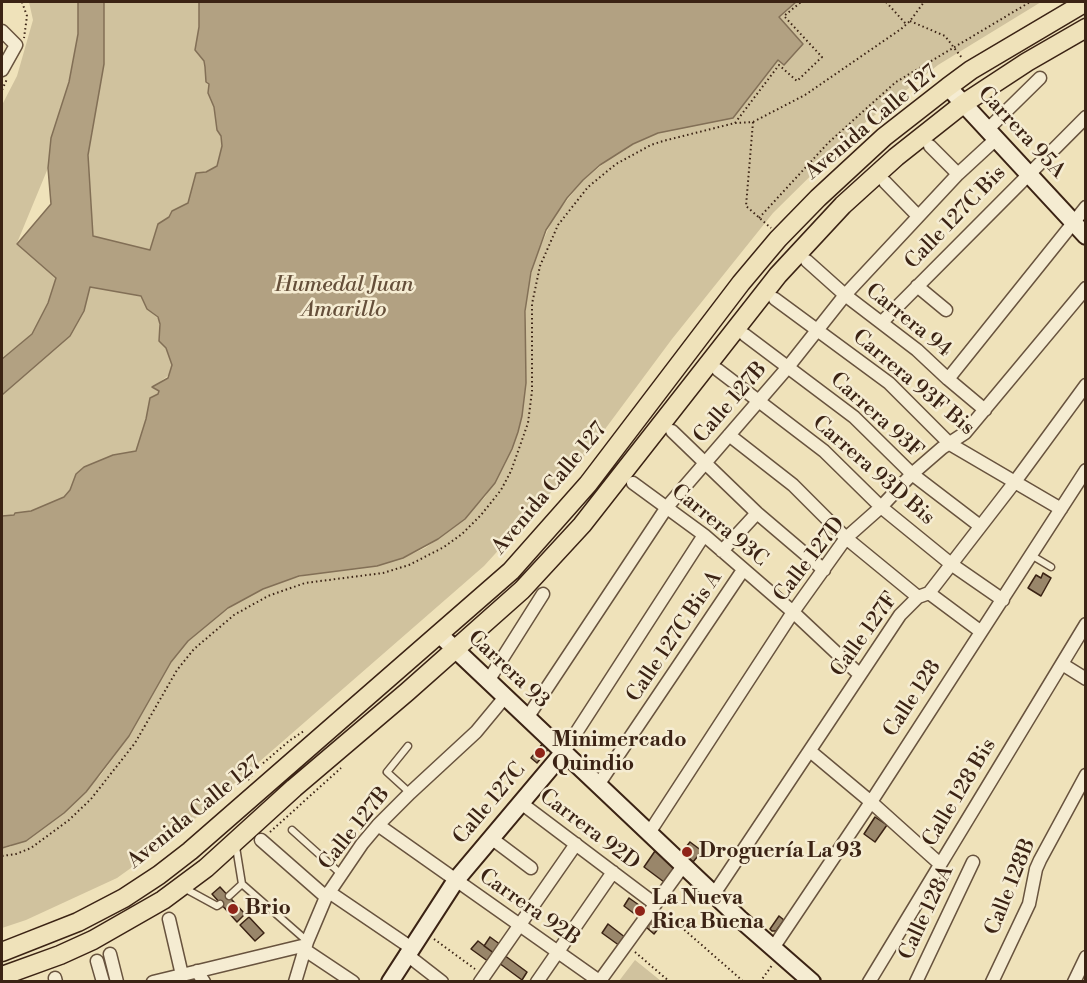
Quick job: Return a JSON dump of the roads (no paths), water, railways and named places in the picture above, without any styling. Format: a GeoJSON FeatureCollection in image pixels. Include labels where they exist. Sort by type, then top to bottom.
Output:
{"type":"FeatureCollection","features":[{"type":"Feature","properties":{"kind":"main road","name":"Avenida Calle 127"},"geometry":{"type":"LineString","coordinates":[[2,952],[78,922],[124,898],[159,875],[207,836],[511,571],[563,514],[614,451],[741,283],[778,239],[856,161],[971,70],[1086,2]]}},
{"type":"Feature","properties":{"kind":"main road","name":"Avenida Calle 127"},"geometry":{"type":"LineString","coordinates":[[2,976],[60,955],[93,940],[164,900],[206,867],[455,650],[522,590],[582,525],[777,275],[819,229],[877,173],[963,104],[1027,62],[1086,28]]}},
{"type":"Feature","properties":{"kind":"street"},"geometry":{"type":"LineString","coordinates":[[2,31],[16,45],[2,70]]}},
{"type":"Feature","properties":{"kind":"street","name":"Calle 127B"},"geometry":{"type":"LineString","coordinates":[[527,718],[667,507],[788,367],[845,295],[958,174],[1040,78]]}},
{"type":"Feature","properties":{"kind":"street","name":"Carrera 95A"},"geometry":{"type":"LineString","coordinates":[[948,87],[1086,236]]}},
{"type":"Feature","properties":{"kind":"street","name":"Calle 127C Bis"},"geometry":{"type":"LineString","coordinates":[[882,322],[1027,173],[1086,117]]}},
{"type":"Feature","properties":{"kind":"street"},"geometry":{"type":"LineString","coordinates":[[930,146],[958,174]]}},
{"type":"Feature","properties":{"kind":"street"},"geometry":{"type":"LineString","coordinates":[[885,182],[918,216]]}},
{"type":"Feature","properties":{"kind":"street"},"geometry":{"type":"LineString","coordinates":[[948,379],[1086,207]]}},
{"type":"Feature","properties":{"kind":"street","name":"Carrera 94"},"geometry":{"type":"LineString","coordinates":[[807,261],[845,295],[917,350],[985,410]]}},
{"type":"Feature","properties":{"kind":"street"},"geometry":{"type":"LineString","coordinates":[[917,286],[946,310]]}},
{"type":"Feature","properties":{"kind":"street","name":"Calle 127D"},"geometry":{"type":"LineString","coordinates":[[649,833],[794,612],[846,538],[881,507],[912,474],[942,448],[965,433],[1086,288]]}},
{"type":"Feature","properties":{"kind":"street","name":"Carrera 93F Bis"},"geometry":{"type":"LineString","coordinates":[[775,299],[889,383],[950,444],[1061,509]]}},
{"type":"Feature","properties":{"kind":"street","name":"Carrera 93F"},"geometry":{"type":"LineString","coordinates":[[745,335],[854,417],[912,474],[980,526]]}},
{"type":"Feature","properties":{"kind":"street","name":"Carrera 93D Bis"},"geometry":{"type":"LineString","coordinates":[[718,370],[824,451],[881,507],[951,564],[1003,600]]}},
{"type":"Feature","properties":{"kind":"street","name":"Calle 127F"},"geometry":{"type":"LineString","coordinates":[[714,894],[900,615],[924,595],[951,564],[1086,385]]}},
{"type":"Feature","properties":{"kind":"street"},"geometry":{"type":"LineString","coordinates":[[672,431],[757,513],[824,570]]}},
{"type":"Feature","properties":{"kind":"street"},"geometry":{"type":"LineString","coordinates":[[729,435],[793,485],[846,538],[924,595],[980,631]]}},
{"type":"Feature","properties":{"kind":"street","name":"Calle 128"},"geometry":{"type":"LineString","coordinates":[[776,951],[980,631],[1003,600],[1086,470]]}},
{"type":"Feature","properties":{"kind":"street","name":"Carrera 93C"},"geometry":{"type":"LineString","coordinates":[[633,483],[722,550],[794,612],[859,674]]}},
{"type":"Feature","properties":{"kind":"street"},"geometry":{"type":"LineString","coordinates":[[722,550],[757,513]]}},
{"type":"Feature","properties":{"kind":"street","name":"Calle 127C"},"geometry":{"type":"LineString","coordinates":[[390,981],[408,950],[456,880],[563,753],[704,535]]}},
{"type":"Feature","properties":{"kind":"street","name":"Calle 127C Bis A"},"geometry":{"type":"LineString","coordinates":[[598,785],[743,570]]}},
{"type":"Feature","properties":{"kind":"street"},"geometry":{"type":"LineString","coordinates":[[488,681],[543,594]]}},
{"type":"Feature","properties":{"kind":"street","name":"Calle 128 Bis"},"geometry":{"type":"LineString","coordinates":[[869,981],[1086,624]]}},
{"type":"Feature","properties":{"kind":"street","name":"Carrera 93"},"geometry":{"type":"LineString","coordinates":[[439,634],[683,866],[812,981]]}},
{"type":"Feature","properties":{"kind":"street"},"geometry":{"type":"LineString","coordinates":[[1062,664],[1086,679]]}},
{"type":"Feature","properties":{"kind":"street","name":"Calle 127B"},"geometry":{"type":"LineString","coordinates":[[296,981],[306,946],[328,894],[341,874],[378,825],[476,732],[505,697]]}},
{"type":"Feature","properties":{"kind":"street"},"geometry":{"type":"LineString","coordinates":[[810,751],[940,864]]}},
{"type":"Feature","properties":{"kind":"street","name":"Calle 128B"},"geometry":{"type":"LineString","coordinates":[[992,981],[1029,904],[1040,860],[1084,783]]}},
{"type":"Feature","properties":{"kind":"street","name":"Carrera 92D"},"geometry":{"type":"LineString","coordinates":[[521,803],[655,904]]}},
{"type":"Feature","properties":{"kind":"street","name":"Carrera 92B"},"geometry":{"type":"LineString","coordinates":[[378,825],[599,981]]}},
{"type":"Feature","properties":{"kind":"street"},"geometry":{"type":"LineString","coordinates":[[491,838],[531,868]]}},
{"type":"Feature","properties":{"kind":"street"},"geometry":{"type":"LineString","coordinates":[[261,840],[328,894],[408,950],[442,981]]}},
{"type":"Feature","properties":{"kind":"street"},"geometry":{"type":"LineString","coordinates":[[482,979],[576,844]]}},
{"type":"Feature","properties":{"kind":"street","name":"Calle 128A"},"geometry":{"type":"LineString","coordinates":[[916,981],[973,862]]}},
{"type":"Feature","properties":{"kind":"street"},"geometry":{"type":"LineString","coordinates":[[599,981],[683,866]]}},
{"type":"Feature","properties":{"kind":"street"},"geometry":{"type":"LineString","coordinates":[[537,981],[613,872]]}},
{"type":"Feature","properties":{"kind":"street"},"geometry":{"type":"LineString","coordinates":[[168,919],[182,975]]}},
{"type":"Feature","properties":{"kind":"street"},"geometry":{"type":"LineString","coordinates":[[155,981],[182,975],[201,976],[306,946],[353,981]]}},
{"type":"Feature","properties":{"kind":"street"},"geometry":{"type":"LineString","coordinates":[[110,954],[117,981]]}},
{"type":"Feature","properties":{"kind":"street"},"geometry":{"type":"LineString","coordinates":[[1074,981],[1086,957]]}},
{"type":"Feature","properties":{"kind":"street"},"geometry":{"type":"LineString","coordinates":[[97,961],[103,981]]}},
{"type":"Feature","properties":{"kind":"lane"},"geometry":{"type":"LineString","coordinates":[[1031,555],[1051,567]]}},
{"type":"Feature","properties":{"kind":"lane"},"geometry":{"type":"LineString","coordinates":[[408,746],[387,772],[410,793]]}},
{"type":"Feature","properties":{"kind":"lane"},"geometry":{"type":"LineString","coordinates":[[292,830],[341,874]]}},
{"type":"Feature","properties":{"kind":"lane"},"geometry":{"type":"LineString","coordinates":[[235,841],[242,884],[306,946]]}},
{"type":"Feature","properties":{"kind":"lane"},"geometry":{"type":"LineString","coordinates":[[229,896],[242,884]]}},
{"type":"Feature","properties":{"kind":"lane"},"geometry":{"type":"LineString","coordinates":[[181,887],[217,906],[220,904]]}},
{"type":"Feature","properties":{"kind":"water","name":"Humedal Juan Amarillo"},"geometry":{"type":"Polygon","coordinates":[[[78,2],[104,2],[104,64],[88,155],[93,236],[150,250],[158,224],[169,217],[172,211],[188,203],[196,173],[206,172],[217,166],[222,146],[214,107],[208,93],[209,84],[206,82],[204,61],[195,50],[199,27],[199,2],[796,2],[779,17],[803,44],[784,65],[778,60],[733,118],[658,133],[633,144],[600,165],[567,198],[546,230],[531,272],[525,311],[526,383],[518,432],[495,483],[465,519],[438,539],[403,558],[377,566],[299,576],[263,589],[228,608],[188,641],[171,662],[129,736],[86,792],[64,813],[26,841],[2,848],[2,516],[31,511],[64,497],[70,490],[76,474],[84,467],[113,455],[136,451],[150,398],[159,391],[152,387],[168,378],[172,365],[166,348],[159,341],[158,317],[147,309],[141,296],[90,287],[84,311],[70,336],[2,395],[2,359],[32,334],[48,303],[56,278],[17,244],[51,204],[48,168],[51,138],[69,82],[78,34],[78,2]]]}},
{"type":"Feature","properties":{"kind":"place","name":"Minimercado Quindio"},"geometry":{"type":"Point","coordinates":[540,753]}},
{"type":"Feature","properties":{"kind":"place","name":"Droguería La 93"},"geometry":{"type":"Point","coordinates":[687,852]}},
{"type":"Feature","properties":{"kind":"place","name":"Brio"},"geometry":{"type":"Point","coordinates":[233,909]}},
{"type":"Feature","properties":{"kind":"place","name":"La Nueva Rica Buena"},"geometry":{"type":"Point","coordinates":[640,911]}}]}
